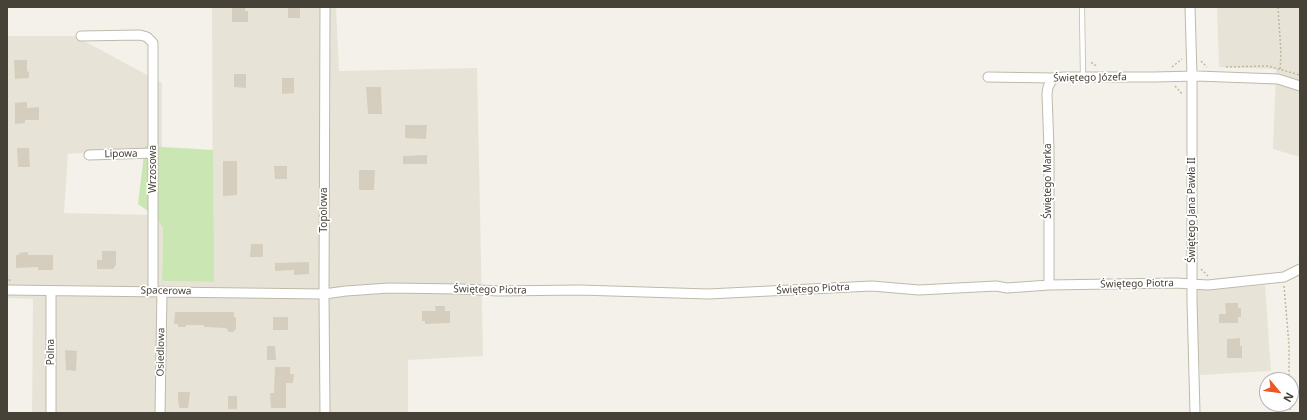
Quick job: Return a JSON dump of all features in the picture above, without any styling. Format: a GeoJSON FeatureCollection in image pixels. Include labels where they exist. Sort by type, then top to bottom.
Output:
{"type":"FeatureCollection","features":[{"type":"Feature","properties":{"kind":"street","name":"Topolowa"},"geometry":{"type":"LineString","coordinates":[[325,7],[325,413]]}},
{"type":"Feature","properties":{"kind":"street","name":"Świętego Jana Pawła II"},"geometry":{"type":"LineString","coordinates":[[1190,7],[1192,76],[1192,301],[1195,413]]}},
{"type":"Feature","properties":{"kind":"street","name":"Wrzosowa"},"geometry":{"type":"LineString","coordinates":[[81,36],[140,35],[150,39],[154,46],[154,153],[157,291]]}},
{"type":"Feature","properties":{"kind":"street","name":"Świętego Józefa"},"geometry":{"type":"LineString","coordinates":[[988,77],[1053,78],[1211,76],[1278,79],[1300,86]]}},
{"type":"Feature","properties":{"kind":"street","name":"Świętego Marka"},"geometry":{"type":"LineString","coordinates":[[1049,285],[1049,149],[1047,94],[1048,87],[1053,78]]}},
{"type":"Feature","properties":{"kind":"street","name":"Lipowa"},"geometry":{"type":"LineString","coordinates":[[89,155],[154,153]]}},
{"type":"Feature","properties":{"kind":"street","name":"Świętego Piotra"},"geometry":{"type":"LineString","coordinates":[[324,294],[389,288],[498,291],[580,290],[708,294],[872,286],[919,290],[996,286],[1007,288],[1049,285],[1208,285],[1284,277],[1300,269]]}},
{"type":"Feature","properties":{"kind":"street","name":"Spacerowa"},"geometry":{"type":"LineString","coordinates":[[7,290],[324,294]]}},
{"type":"Feature","properties":{"kind":"street","name":"Polna"},"geometry":{"type":"LineString","coordinates":[[51,291],[51,413]]}},
{"type":"Feature","properties":{"kind":"street","name":"Osiedlowa"},"geometry":{"type":"LineString","coordinates":[[157,291],[160,413]]}},
{"type":"Feature","properties":{"kind":"lane"},"geometry":{"type":"LineString","coordinates":[[1082,7],[1083,77]]}},
{"type":"Feature","properties":{"kind":"path"},"geometry":{"type":"LineString","coordinates":[[1278,7],[1281,53],[1278,79]]}},
{"type":"Feature","properties":{"kind":"path"},"geometry":{"type":"LineString","coordinates":[[1172,67],[1182,59],[1182,57]]}},
{"type":"Feature","properties":{"kind":"path"},"geometry":{"type":"LineString","coordinates":[[1199,59],[1210,69],[1211,76]]}},
{"type":"Feature","properties":{"kind":"path"},"geometry":{"type":"LineString","coordinates":[[1083,62],[1093,63],[1098,68]]}},
{"type":"Feature","properties":{"kind":"path"},"geometry":{"type":"LineString","coordinates":[[7,240],[7,276],[10,281],[16,284]]}},
{"type":"Feature","properties":{"kind":"path"},"geometry":{"type":"LineString","coordinates":[[1284,277],[1289,345],[1289,372]]}},
{"type":"Feature","properties":{"kind":"shaded area"},"geometry":{"type":"Polygon","coordinates":[[[212,7],[336,7],[339,71],[477,68],[483,356],[408,360],[408,413],[32,413],[33,299],[7,298],[7,36],[75,36],[162,83],[162,147],[68,154],[64,213],[154,215],[163,228],[162,281],[213,282],[212,7]]]}},
{"type":"Feature","properties":{"kind":"shaded area"},"geometry":{"type":"Polygon","coordinates":[[[1217,7],[1300,7],[1300,157],[1273,149],[1276,69],[1219,67],[1217,7]]]}},
{"type":"Feature","properties":{"kind":"shaded area"},"geometry":{"type":"Polygon","coordinates":[[[1265,285],[1271,371],[1200,375],[1195,290],[1265,285]]]}},
{"type":"Feature","properties":{"kind":"green space"},"geometry":{"type":"Polygon","coordinates":[[[145,146],[213,150],[214,282],[162,281],[163,228],[154,215],[138,204],[145,146]]]}},
{"type":"Feature","properties":{"kind":"building"},"geometry":{"type":"Polygon","coordinates":[[[232,7],[245,7],[245,11],[248,11],[248,22],[232,22],[232,7]]]}},
{"type":"Feature","properties":{"kind":"building"},"geometry":{"type":"Polygon","coordinates":[[[288,7],[300,7],[300,18],[288,18],[288,7]]]}},
{"type":"Feature","properties":{"kind":"building"},"geometry":{"type":"Polygon","coordinates":[[[14,60],[27,60],[27,71],[29,72],[29,78],[15,79],[14,60]]]}},
{"type":"Feature","properties":{"kind":"building"},"geometry":{"type":"Polygon","coordinates":[[[234,74],[246,74],[246,88],[234,87],[234,74]]]}},
{"type":"Feature","properties":{"kind":"building"},"geometry":{"type":"Polygon","coordinates":[[[282,78],[294,78],[294,93],[282,94],[282,78]]]}},
{"type":"Feature","properties":{"kind":"building"},"geometry":{"type":"Polygon","coordinates":[[[366,87],[381,87],[382,114],[368,114],[366,87]]]}},
{"type":"Feature","properties":{"kind":"building"},"geometry":{"type":"Polygon","coordinates":[[[27,102],[27,108],[39,107],[39,120],[25,120],[25,123],[15,124],[15,103],[27,102]]]}},
{"type":"Feature","properties":{"kind":"building"},"geometry":{"type":"Polygon","coordinates":[[[405,125],[427,125],[426,139],[405,138],[405,125]]]}},
{"type":"Feature","properties":{"kind":"building"},"geometry":{"type":"Polygon","coordinates":[[[17,148],[29,148],[30,167],[18,167],[17,148]]]}},
{"type":"Feature","properties":{"kind":"building"},"geometry":{"type":"Polygon","coordinates":[[[427,155],[427,164],[403,164],[403,156],[427,155]]]}},
{"type":"Feature","properties":{"kind":"building"},"geometry":{"type":"Polygon","coordinates":[[[223,161],[237,161],[237,195],[223,196],[223,161]]]}},
{"type":"Feature","properties":{"kind":"building"},"geometry":{"type":"Polygon","coordinates":[[[274,166],[287,166],[287,179],[275,179],[274,166]]]}},
{"type":"Feature","properties":{"kind":"building"},"geometry":{"type":"Polygon","coordinates":[[[359,170],[375,170],[374,190],[359,190],[359,170]]]}},
{"type":"Feature","properties":{"kind":"building"},"geometry":{"type":"Polygon","coordinates":[[[251,244],[263,244],[263,257],[250,257],[251,244]]]}},
{"type":"Feature","properties":{"kind":"building"},"geometry":{"type":"Polygon","coordinates":[[[102,251],[116,251],[116,265],[113,269],[97,269],[97,260],[102,260],[102,251]]]}},
{"type":"Feature","properties":{"kind":"building"},"geometry":{"type":"Polygon","coordinates":[[[28,252],[28,255],[53,255],[53,270],[38,270],[38,267],[16,268],[16,255],[19,255],[19,253],[28,252]]]}},
{"type":"Feature","properties":{"kind":"building"},"geometry":{"type":"Polygon","coordinates":[[[309,262],[309,274],[294,275],[294,270],[275,271],[275,263],[309,262]]]}},
{"type":"Feature","properties":{"kind":"building"},"geometry":{"type":"Polygon","coordinates":[[[1225,303],[1238,303],[1238,308],[1241,308],[1241,317],[1238,317],[1238,323],[1219,323],[1219,314],[1226,314],[1225,303]]]}},
{"type":"Feature","properties":{"kind":"building"},"geometry":{"type":"Polygon","coordinates":[[[435,306],[445,306],[445,311],[450,311],[450,323],[425,324],[425,321],[422,321],[422,311],[436,311],[435,306]]]}},
{"type":"Feature","properties":{"kind":"building"},"geometry":{"type":"Polygon","coordinates":[[[175,312],[234,312],[234,317],[236,317],[236,329],[233,332],[229,332],[226,328],[204,327],[204,325],[186,325],[186,327],[178,327],[178,324],[174,324],[175,312]]]}},
{"type":"Feature","properties":{"kind":"building"},"geometry":{"type":"Polygon","coordinates":[[[273,317],[288,317],[288,330],[273,330],[273,317]]]}},
{"type":"Feature","properties":{"kind":"building"},"geometry":{"type":"Polygon","coordinates":[[[1240,338],[1242,358],[1227,358],[1227,339],[1240,338]]]}},
{"type":"Feature","properties":{"kind":"building"},"geometry":{"type":"Polygon","coordinates":[[[267,346],[275,346],[276,360],[267,360],[267,346]]]}},
{"type":"Feature","properties":{"kind":"building"},"geometry":{"type":"Polygon","coordinates":[[[65,350],[77,351],[76,371],[66,370],[65,350]]]}},
{"type":"Feature","properties":{"kind":"building"},"geometry":{"type":"Polygon","coordinates":[[[275,367],[290,367],[290,374],[294,374],[293,383],[286,383],[286,408],[271,408],[270,393],[274,393],[275,367]]]}},
{"type":"Feature","properties":{"kind":"building"},"geometry":{"type":"Polygon","coordinates":[[[178,392],[190,392],[188,408],[179,408],[178,392]]]}},
{"type":"Feature","properties":{"kind":"building"},"geometry":{"type":"Polygon","coordinates":[[[228,396],[237,396],[237,409],[228,409],[228,396]]]}}]}
